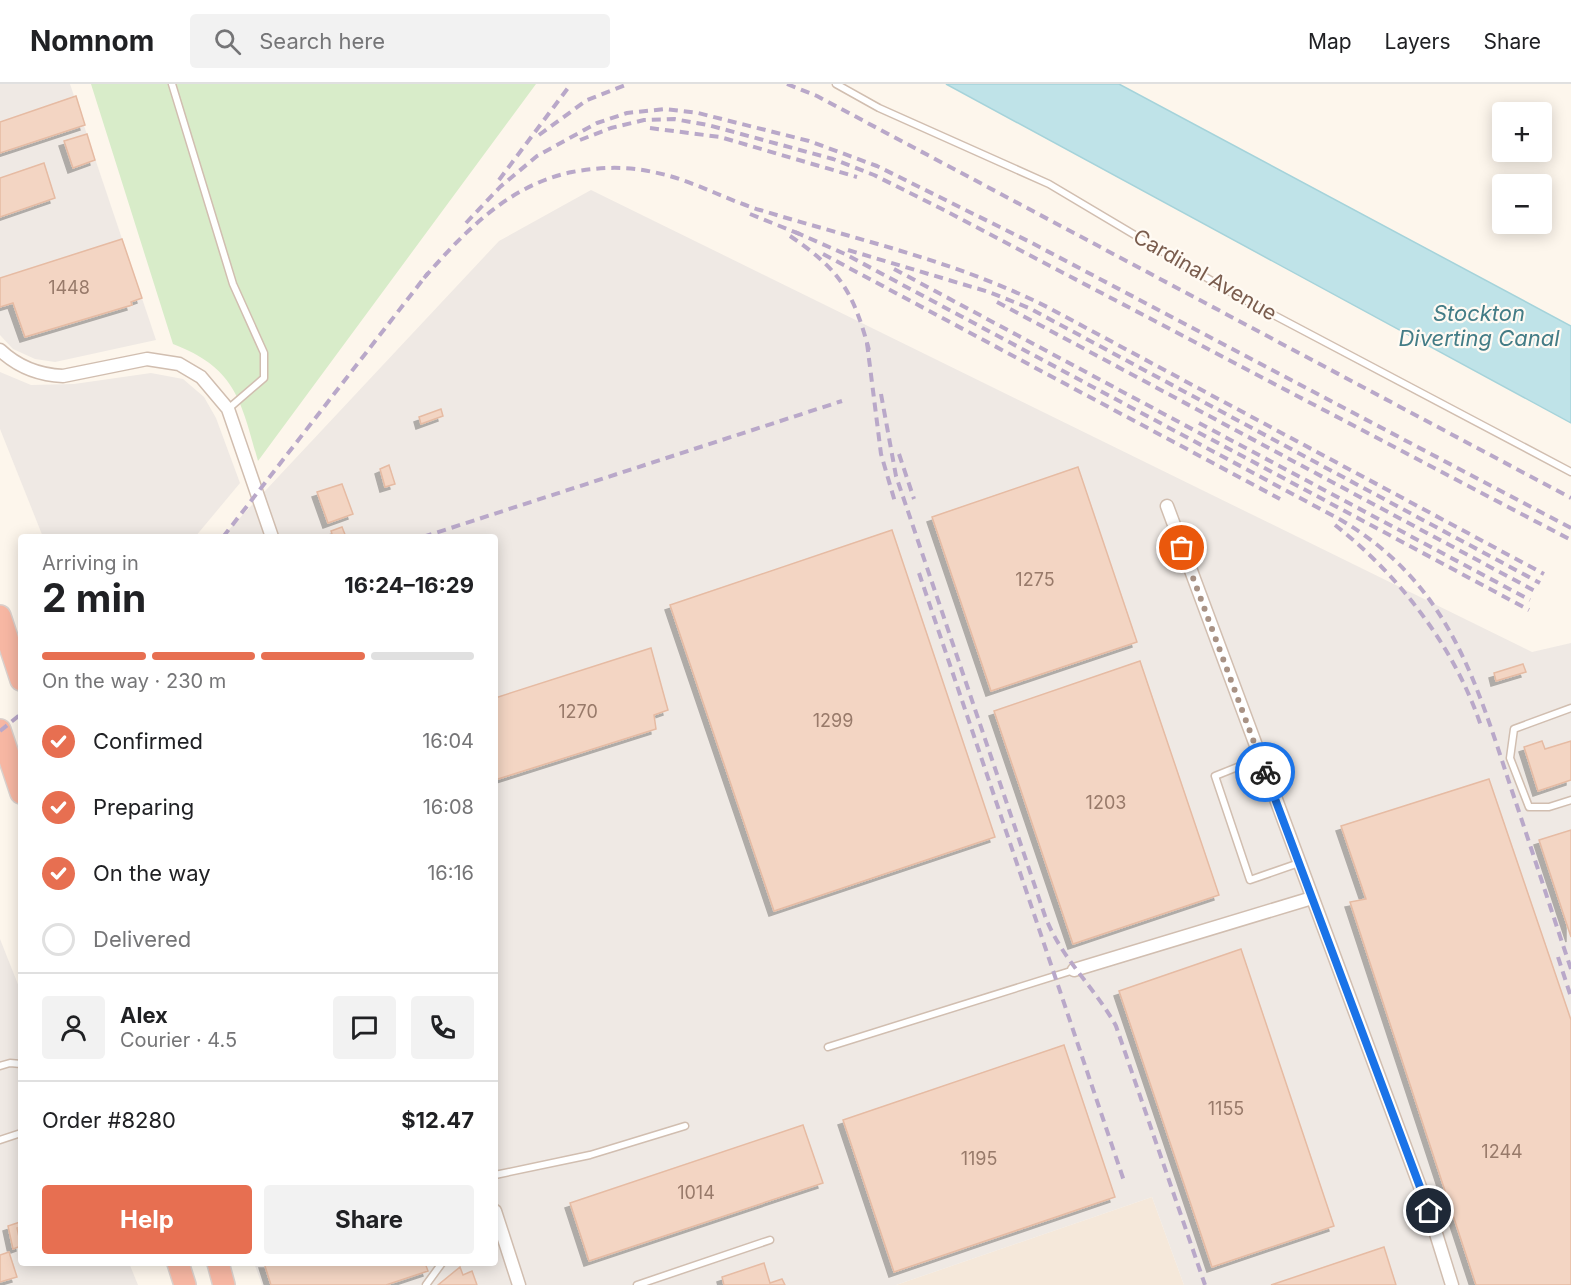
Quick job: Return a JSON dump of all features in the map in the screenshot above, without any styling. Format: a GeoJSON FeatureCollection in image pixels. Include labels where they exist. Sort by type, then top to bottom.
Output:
{"type":"FeatureCollection","features":[{"type":"Feature","properties":{"kind":"highway"},"geometry":{"type":"LineString","coordinates":[[0,616],[18,671]]}},
{"type":"Feature","properties":{"kind":"highway"},"geometry":{"type":"LineString","coordinates":[[0,730],[18,784]]}},
{"type":"Feature","properties":{"kind":"highway"},"geometry":{"type":"LineString","coordinates":[[178,1266],[183,1285]]}},
{"type":"Feature","properties":{"kind":"highway"},"geometry":{"type":"LineString","coordinates":[[219,1266],[224,1285]]}},
{"type":"Feature","properties":{"kind":"street"},"geometry":{"type":"LineString","coordinates":[[0,350],[27,369],[51,375],[63,376],[147,360],[171,362],[201,376],[228,409],[271,534]]}},
{"type":"Feature","properties":{"kind":"street"},"geometry":{"type":"LineString","coordinates":[[1167,506],[1429,1211],[1452,1285]]}},
{"type":"Feature","properties":{"kind":"street"},"geometry":{"type":"LineString","coordinates":[[1074,970],[1312,898]]}},
{"type":"Feature","properties":{"kind":"street"},"geometry":{"type":"LineString","coordinates":[[500,1240],[519,1285]]}},
{"type":"Feature","properties":{"kind":"lane"},"geometry":{"type":"LineString","coordinates":[[172,84],[233,284],[264,353],[264,378],[228,409]]}},
{"type":"Feature","properties":{"kind":"lane","name":"Cardinal Avenue"},"geometry":{"type":"LineString","coordinates":[[836,84],[879,108],[1049,184],[1234,294],[1571,472]]}},
{"type":"Feature","properties":{"kind":"lane"},"geometry":{"type":"LineString","coordinates":[[1571,708],[1514,729],[1510,758],[1529,807],[1549,807],[1571,800]]}},
{"type":"Feature","properties":{"kind":"lane"},"geometry":{"type":"LineString","coordinates":[[1260,758],[1215,776],[1250,880],[1299,863]]}},
{"type":"Feature","properties":{"kind":"lane"},"geometry":{"type":"LineString","coordinates":[[828,1047],[1074,970]]}},
{"type":"Feature","properties":{"kind":"lane"},"geometry":{"type":"LineString","coordinates":[[0,1066],[18,1064]]}},
{"type":"Feature","properties":{"kind":"lane"},"geometry":{"type":"LineString","coordinates":[[498,1174],[590,1155],[685,1126]]}},
{"type":"Feature","properties":{"kind":"lane"},"geometry":{"type":"LineString","coordinates":[[0,1140],[18,1134]]}},
{"type":"Feature","properties":{"kind":"lane"},"geometry":{"type":"LineString","coordinates":[[638,1285],[770,1240]]}},
{"type":"Feature","properties":{"kind":"lane"},"geometry":{"type":"LineString","coordinates":[[426,1285],[440,1266]]}},
{"type":"Feature","properties":{"kind":"shaded area"},"geometry":{"type":"Polygon","coordinates":[[[0,84],[70,84],[156,340],[55,362],[35,359],[13,349],[0,335],[0,84]]]}},
{"type":"Feature","properties":{"kind":"shaded area"},"geometry":{"type":"Polygon","coordinates":[[[591,190],[1532,652],[1571,643],[1571,1285],[1184,1285],[1152,1197],[896,1285],[262,1285],[255,1266],[498,1266],[498,534],[225,534],[499,241],[591,190]]]}},
{"type":"Feature","properties":{"kind":"shaded area"},"geometry":{"type":"Polygon","coordinates":[[[0,372],[31,385],[74,384],[151,373],[183,379],[204,397],[216,418],[240,483],[198,534],[42,534],[0,429],[0,372]]]}},
{"type":"Feature","properties":{"kind":"shaded area"},"geometry":{"type":"Polygon","coordinates":[[[0,939],[18,984],[18,1266],[130,1266],[138,1285],[0,1285],[0,939]]]}},
{"type":"Feature","properties":{"kind":"shaded area"},"geometry":{"type":"Polygon","coordinates":[[[1152,1197],[1184,1285],[896,1285],[1152,1197]]]}},
{"type":"Feature","properties":{"kind":"green space"},"geometry":{"type":"Polygon","coordinates":[[[91,84],[536,84],[258,461],[233,389],[210,364],[194,353],[173,344],[91,84]]]}},
{"type":"Feature","properties":{"kind":"water","name":"Stockton Diverting Canal"},"geometry":{"type":"Polygon","coordinates":[[[946,84],[1119,84],[1571,326],[1571,423],[946,84]]]}},
{"type":"Feature","properties":{"kind":"building"},"geometry":{"type":"Polygon","coordinates":[[[76,96],[85,125],[0,153],[0,122],[76,96]]]}},
{"type":"Feature","properties":{"kind":"building"},"geometry":{"type":"Polygon","coordinates":[[[87,134],[95,160],[73,168],[64,141],[87,134]]]}},
{"type":"Feature","properties":{"kind":"building"},"geometry":{"type":"Polygon","coordinates":[[[44,163],[55,198],[0,217],[0,178],[44,163]]]}},
{"type":"Feature","properties":{"kind":"building"},"geometry":{"type":"Polygon","coordinates":[[[122,239],[142,298],[131,302],[132,305],[25,337],[13,303],[0,307],[0,278],[122,239]]]}},
{"type":"Feature","properties":{"kind":"building"},"geometry":{"type":"Polygon","coordinates":[[[441,409],[443,416],[421,424],[419,417],[441,409]]]}},
{"type":"Feature","properties":{"kind":"building"},"geometry":{"type":"Polygon","coordinates":[[[389,465],[395,484],[385,487],[380,469],[389,465]]]}},
{"type":"Feature","properties":{"kind":"building"},"geometry":{"type":"Polygon","coordinates":[[[1078,467],[1137,642],[991,691],[932,517],[1078,467]]]}},
{"type":"Feature","properties":{"kind":"building"},"geometry":{"type":"Polygon","coordinates":[[[342,484],[353,514],[328,523],[317,492],[342,484]]]}},
{"type":"Feature","properties":{"kind":"building"},"geometry":{"type":"Polygon","coordinates":[[[342,527],[345,534],[332,534],[331,531],[342,527]]]}},
{"type":"Feature","properties":{"kind":"building"},"geometry":{"type":"Polygon","coordinates":[[[892,530],[995,837],[774,911],[670,605],[892,530]]]}},
{"type":"Feature","properties":{"kind":"building"},"geometry":{"type":"Polygon","coordinates":[[[651,648],[668,710],[654,715],[656,729],[498,779],[498,697],[651,648]]]}},
{"type":"Feature","properties":{"kind":"building"},"geometry":{"type":"Polygon","coordinates":[[[1140,661],[1219,895],[1073,944],[994,711],[1140,661]]]}},
{"type":"Feature","properties":{"kind":"building"},"geometry":{"type":"Polygon","coordinates":[[[1523,664],[1526,672],[1496,681],[1494,673],[1523,664]]]}},
{"type":"Feature","properties":{"kind":"building"},"geometry":{"type":"Polygon","coordinates":[[[1542,741],[1545,749],[1571,741],[1571,780],[1538,791],[1524,747],[1542,741]]]}},
{"type":"Feature","properties":{"kind":"building"},"geometry":{"type":"Polygon","coordinates":[[[1489,779],[1571,1020],[1571,1285],[1476,1285],[1350,902],[1366,899],[1341,826],[1489,779]]]}},
{"type":"Feature","properties":{"kind":"building"},"geometry":{"type":"Polygon","coordinates":[[[1571,830],[1571,937],[1539,840],[1571,830]]]}},
{"type":"Feature","properties":{"kind":"building"},"geometry":{"type":"Polygon","coordinates":[[[1241,949],[1334,1226],[1212,1267],[1119,991],[1241,949]]]}},
{"type":"Feature","properties":{"kind":"building"},"geometry":{"type":"Polygon","coordinates":[[[1064,1045],[1115,1197],[894,1272],[843,1120],[1064,1045]]]}},
{"type":"Feature","properties":{"kind":"building"},"geometry":{"type":"Polygon","coordinates":[[[803,1125],[823,1183],[589,1261],[570,1203],[803,1125]]]}},
{"type":"Feature","properties":{"kind":"building"},"geometry":{"type":"Polygon","coordinates":[[[18,1223],[18,1247],[13,1249],[8,1226],[18,1223]]]}},
{"type":"Feature","properties":{"kind":"building"},"geometry":{"type":"Polygon","coordinates":[[[1384,1247],[1396,1285],[1271,1285],[1384,1247]]]}},
{"type":"Feature","properties":{"kind":"building"},"geometry":{"type":"Polygon","coordinates":[[[9,1252],[17,1277],[0,1282],[0,1255],[9,1252]]]}},
{"type":"Feature","properties":{"kind":"building"},"geometry":{"type":"Polygon","coordinates":[[[764,1263],[770,1283],[782,1279],[785,1285],[724,1285],[722,1277],[764,1263]]]}},
{"type":"Feature","properties":{"kind":"building"},"geometry":{"type":"Polygon","coordinates":[[[265,1266],[426,1266],[428,1271],[386,1285],[271,1285],[265,1266]]]}},
{"type":"Feature","properties":{"kind":"building"},"geometry":{"type":"Polygon","coordinates":[[[460,1267],[463,1275],[472,1271],[477,1285],[438,1285],[460,1267]]]}},
{"type":"Feature","properties":{"kind":"railway"},"geometry":{"type":"LineString","coordinates":[[499,180],[571,84]]}},
{"type":"Feature","properties":{"kind":"railway"},"geometry":{"type":"LineString","coordinates":[[539,135],[587,100],[628,84]]}},
{"type":"Feature","properties":{"kind":"railway"},"geometry":{"type":"LineString","coordinates":[[787,84],[817,96],[1571,498]]}},
{"type":"Feature","properties":{"kind":"railway"},"geometry":{"type":"LineString","coordinates":[[466,223],[500,187],[537,156],[597,123],[627,113],[665,109],[698,113],[809,141],[877,166],[1030,242],[1571,528]]}},
{"type":"Feature","properties":{"kind":"railway"},"geometry":{"type":"LineString","coordinates":[[580,140],[611,128],[644,120],[674,119],[708,125],[833,159],[874,175],[1571,540]]}},
{"type":"Feature","properties":{"kind":"railway"},"geometry":{"type":"LineString","coordinates":[[650,128],[720,137],[857,177]]}},
{"type":"Feature","properties":{"kind":"railway"},"geometry":{"type":"LineString","coordinates":[[424,278],[456,243],[490,212],[528,187],[549,178],[602,168],[643,170],[667,175],[760,210],[945,265],[1016,292],[1544,574]]}},
{"type":"Feature","properties":{"kind":"railway"},"geometry":{"type":"LineString","coordinates":[[750,214],[802,235]]}},
{"type":"Feature","properties":{"kind":"railway"},"geometry":{"type":"LineString","coordinates":[[795,232],[845,254],[1341,520],[1378,545],[1408,574],[1433,604],[1470,673],[1485,710],[1571,969]]}},
{"type":"Feature","properties":{"kind":"railway"},"geometry":{"type":"LineString","coordinates":[[790,236],[833,271],[857,312],[869,350]]}},
{"type":"Feature","properties":{"kind":"railway"},"geometry":{"type":"LineString","coordinates":[[848,250],[989,292],[1029,308],[1540,583]]}},
{"type":"Feature","properties":{"kind":"railway"},"geometry":{"type":"LineString","coordinates":[[823,254],[1280,499]]}},
{"type":"Feature","properties":{"kind":"railway"},"geometry":{"type":"LineString","coordinates":[[894,269],[1529,610]]}},
{"type":"Feature","properties":{"kind":"railway"},"geometry":{"type":"LineString","coordinates":[[225,534],[428,273]]}},
{"type":"Feature","properties":{"kind":"railway"},"geometry":{"type":"LineString","coordinates":[[997,302],[1535,591]]}},
{"type":"Feature","properties":{"kind":"railway"},"geometry":{"type":"LineString","coordinates":[[867,343],[881,454],[895,502]]}},
{"type":"Feature","properties":{"kind":"railway"},"geometry":{"type":"LineString","coordinates":[[881,394],[896,476],[1045,916],[1069,960],[1116,1026],[1205,1285]]}},
{"type":"Feature","properties":{"kind":"railway"},"geometry":{"type":"LineString","coordinates":[[432,534],[842,401]]}},
{"type":"Feature","properties":{"kind":"railway"},"geometry":{"type":"LineString","coordinates":[[1199,423],[1530,600]]}},
{"type":"Feature","properties":{"kind":"railway"},"geometry":{"type":"LineString","coordinates":[[899,454],[914,499]]}},
{"type":"Feature","properties":{"kind":"railway"},"geometry":{"type":"LineString","coordinates":[[1335,525],[1382,567],[1423,615],[1456,669],[1481,726]]}},
{"type":"Feature","properties":{"kind":"railway"},"geometry":{"type":"LineString","coordinates":[[919,573],[1125,1184]]}},
{"type":"Feature","properties":{"kind":"railway"},"geometry":{"type":"LineString","coordinates":[[0,731],[18,716]]}},
{"type":"Feature","properties":{"kind":"railway"},"geometry":{"type":"LineString","coordinates":[[1558,957],[1571,997]]}},
{"type":"Feature","properties":{"kind":"way so far"},"geometry":{"type":"LineString","coordinates":[[1182,548],[1265,772]]}},
{"type":"Feature","properties":{"kind":"route"},"geometry":{"type":"LineString","coordinates":[[1265,772],[1429,1211]]}}]}
